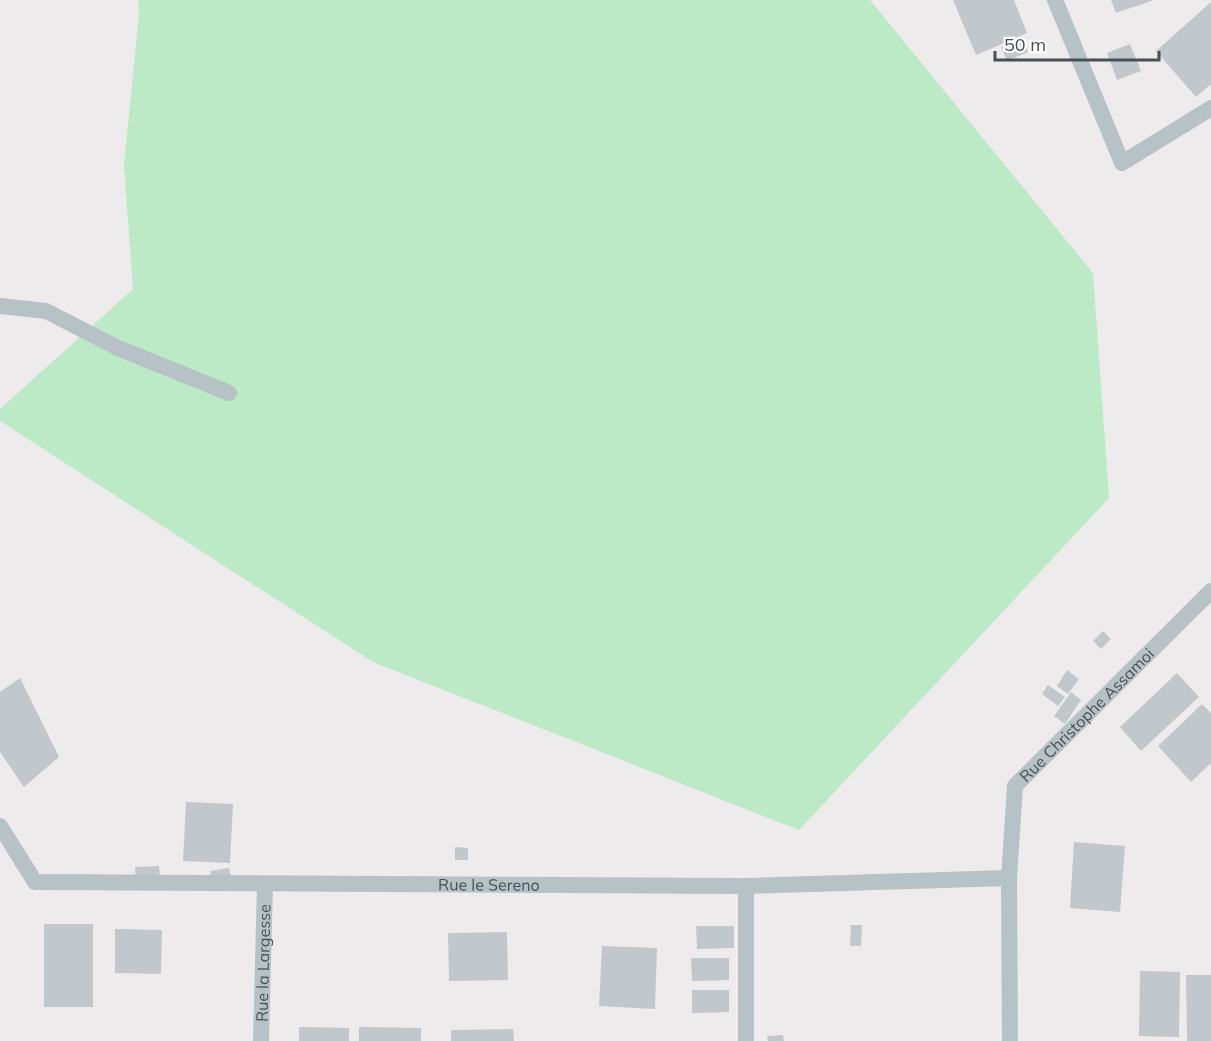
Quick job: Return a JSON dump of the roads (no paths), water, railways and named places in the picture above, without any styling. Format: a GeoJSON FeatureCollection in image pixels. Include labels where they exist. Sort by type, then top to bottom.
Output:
{"type":"FeatureCollection","features":[{"type":"Feature","properties":{"kind":"street"},"geometry":{"type":"LineString","coordinates":[[1055,0],[1122,163],[1211,108]]}},
{"type":"Feature","properties":{"kind":"street"},"geometry":{"type":"LineString","coordinates":[[0,306],[45,311],[118,348],[229,393]]}},
{"type":"Feature","properties":{"kind":"street","name":"Rue Christophe Assamoi"},"geometry":{"type":"LineString","coordinates":[[1010,1041],[1009,878],[1016,786],[1211,591]]}},
{"type":"Feature","properties":{"kind":"street","name":"Rue le Sereno"},"geometry":{"type":"LineString","coordinates":[[0,826],[35,882],[746,886],[1009,878]]}},
{"type":"Feature","properties":{"kind":"street","name":"Rue la Largesse"},"geometry":{"type":"LineString","coordinates":[[261,1041],[265,884]]}},
{"type":"Feature","properties":{"kind":"street"},"geometry":{"type":"LineString","coordinates":[[746,886],[746,1041]]}}]}
